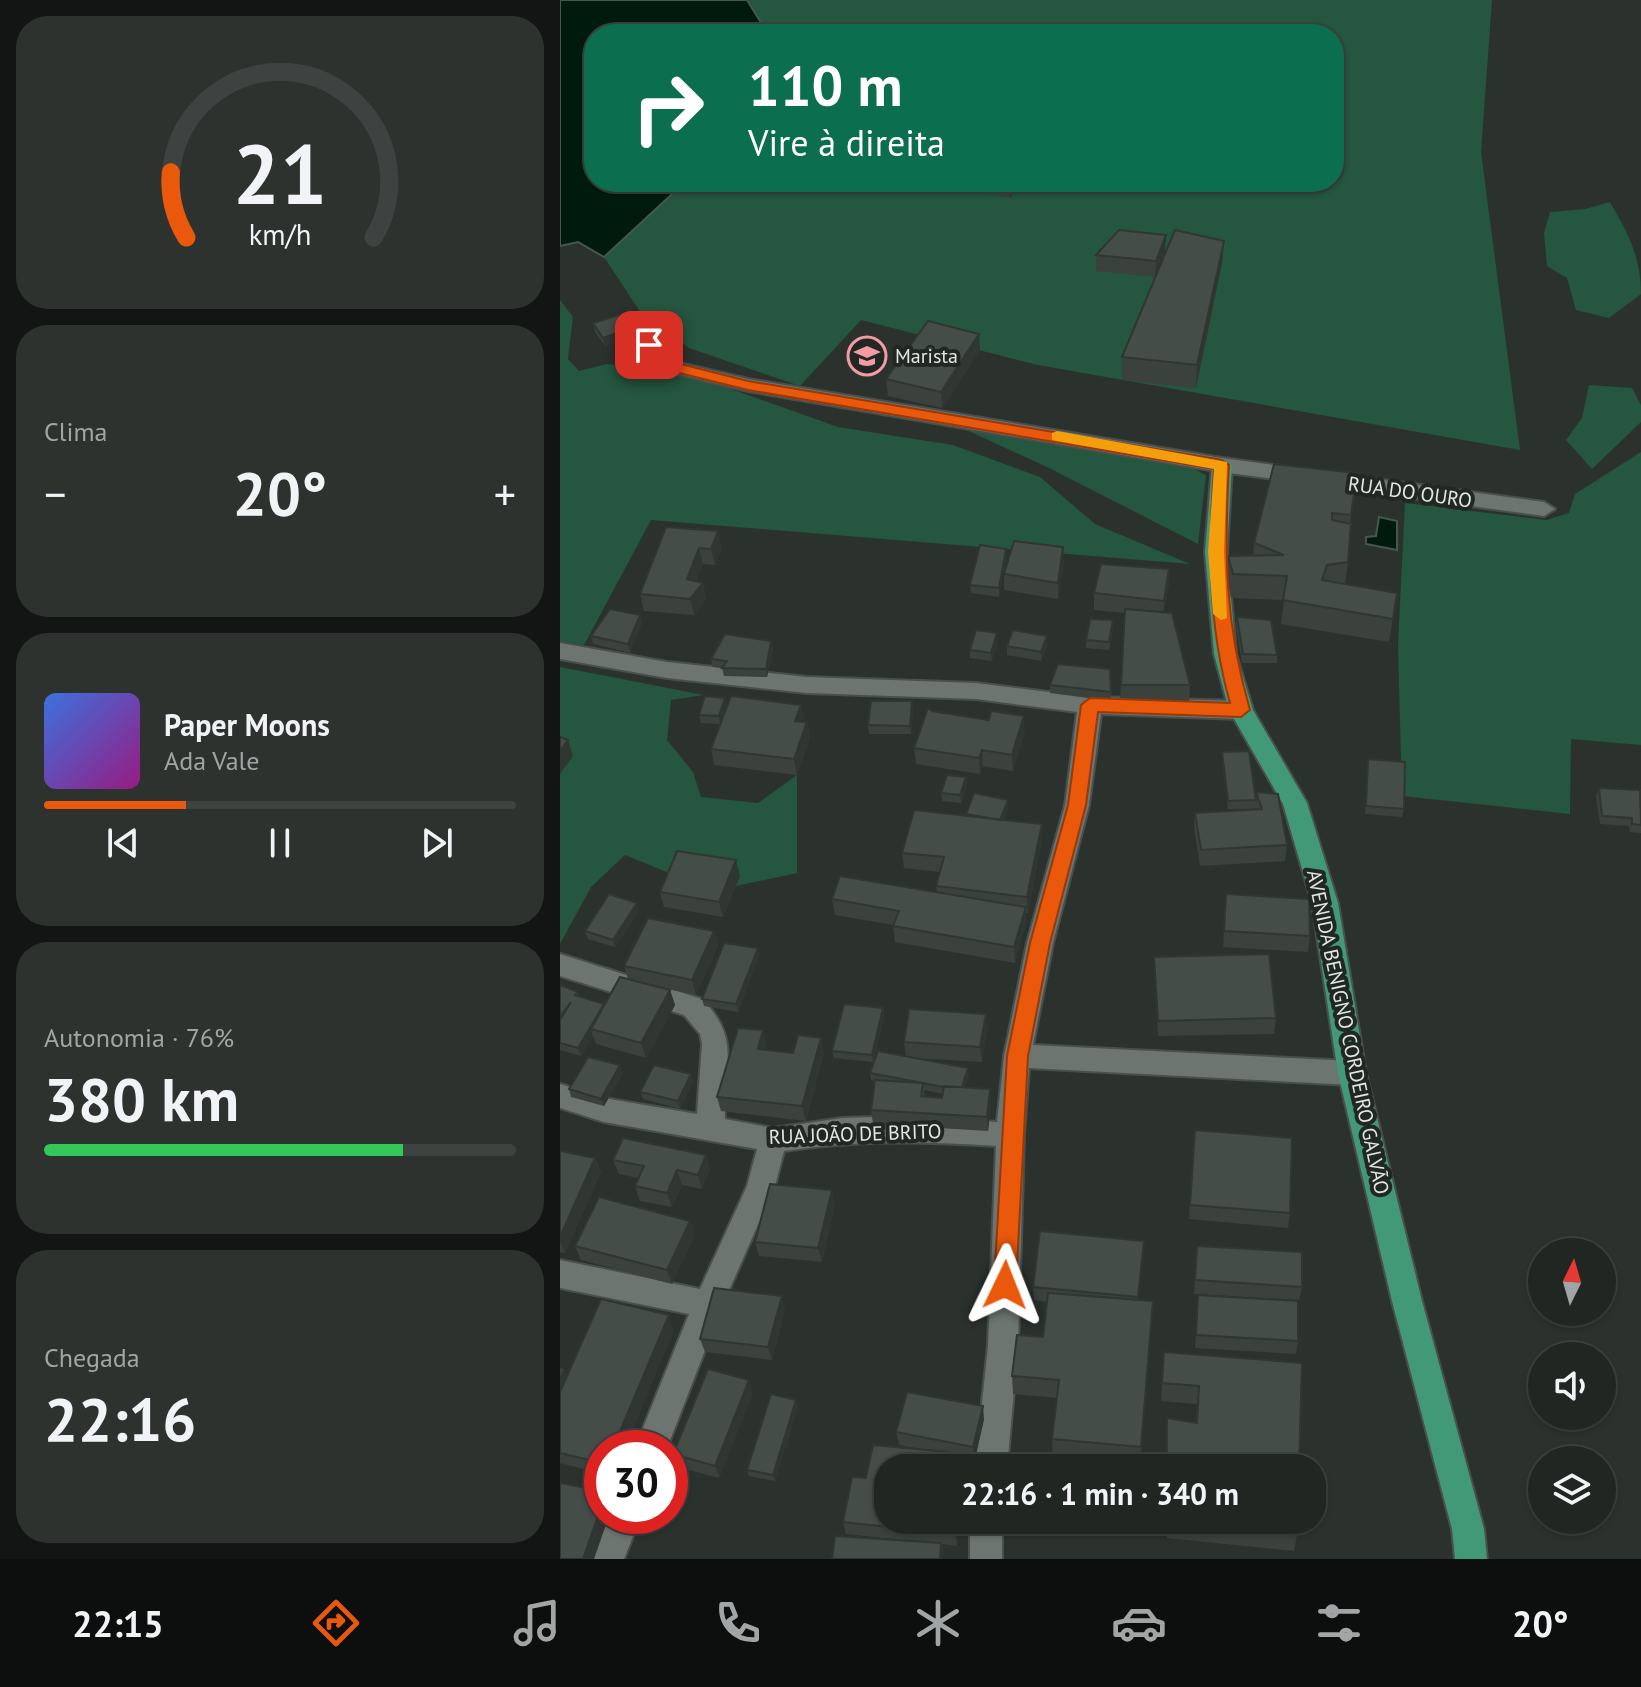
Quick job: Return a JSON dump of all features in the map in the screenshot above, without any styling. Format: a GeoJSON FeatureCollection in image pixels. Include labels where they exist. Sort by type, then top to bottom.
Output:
{"type":"FeatureCollection","features":[{"type":"Feature","properties":{"kind":"main road","name":"AVENIDA BENIGNO CORDEIRO GALVÃO"},"geometry":{"type":"LineString","coordinates":[[1222,465],[1216,552],[1225,654],[1241,710],[1295,803],[1325,903],[1352,1073],[1407,1301],[1468,1529],[1471,1559]]}},
{"type":"Feature","properties":{"kind":"street","name":"RUA DO OURO"},"geometry":{"type":"LineString","coordinates":[[634,325],[664,365],[748,385],[1222,465],[1544,509]]}},
{"type":"Feature","properties":{"kind":"street"},"geometry":{"type":"LineString","coordinates":[[560,651],[741,679],[976,691],[1090,705],[1241,710]]}},
{"type":"Feature","properties":{"kind":"street"},"geometry":{"type":"LineString","coordinates":[[992,1454],[1003,1346],[1010,1135],[1017,1056],[1040,943],[1077,805],[1090,705]]}},
{"type":"Feature","properties":{"kind":"street"},"geometry":{"type":"LineString","coordinates":[[560,965],[693,1007],[710,1022],[717,1038],[711,1086],[711,1126]]}},
{"type":"Feature","properties":{"kind":"street"},"geometry":{"type":"LineString","coordinates":[[1017,1056],[1352,1073]]}},
{"type":"Feature","properties":{"kind":"street","name":"RUA JOÃO DE BRITO"},"geometry":{"type":"LineString","coordinates":[[560,1096],[604,1110],[711,1126],[773,1140],[842,1130],[909,1128],[1010,1135]]}},
{"type":"Feature","properties":{"kind":"street"},"geometry":{"type":"LineString","coordinates":[[658,1430],[708,1304],[761,1186],[773,1140]]}},
{"type":"Feature","properties":{"kind":"street"},"geometry":{"type":"LineString","coordinates":[[560,1274],[708,1304]]}},
{"type":"Feature","properties":{"kind":"street"},"geometry":{"type":"LineString","coordinates":[[608,1559],[618,1534]]}},
{"type":"Feature","properties":{"kind":"street"},"geometry":{"type":"LineString","coordinates":[[986,1534],[986,1559]]}},
{"type":"Feature","properties":{"kind":"green space"},"geometry":{"type":"Polygon","coordinates":[[[747,0],[1492,0],[1481,152],[1520,450],[1038,365],[861,320],[800,386],[689,348],[643,316],[604,257],[674,192],[1344,192],[1344,24],[762,24],[747,0]]]}},
{"type":"Feature","properties":{"kind":"green space"},"geometry":{"type":"Polygon","coordinates":[[[1610,202],[1632,246],[1639,268],[1641,294],[1609,318],[1576,310],[1567,278],[1547,266],[1544,233],[1550,212],[1585,209],[1610,202]]]}},
{"type":"Feature","properties":{"kind":"green space"},"geometry":{"type":"Polygon","coordinates":[[[560,300],[573,317],[568,359],[579,371],[607,364],[680,371],[838,427],[953,445],[1040,477],[1095,524],[1190,564],[651,520],[584,645],[560,641],[560,300]]]}},
{"type":"Feature","properties":{"kind":"green space"},"geometry":{"type":"Polygon","coordinates":[[[1589,385],[1632,388],[1641,405],[1641,422],[1592,469],[1566,440],[1582,418],[1589,385]]]}},
{"type":"Feature","properties":{"kind":"green space"},"geometry":{"type":"Polygon","coordinates":[[[947,421],[1178,461],[1206,475],[1198,544],[1049,468],[947,421]]]}},
{"type":"Feature","properties":{"kind":"green space"},"geometry":{"type":"Polygon","coordinates":[[[1641,452],[1641,745],[1571,739],[1570,814],[1402,796],[1398,645],[1405,503],[1546,520],[1569,513],[1575,494],[1641,452]]]}},
{"type":"Feature","properties":{"kind":"green space"},"geometry":{"type":"Polygon","coordinates":[[[560,667],[704,695],[671,700],[667,740],[693,772],[701,797],[758,803],[797,775],[797,873],[713,891],[625,855],[591,887],[560,944],[560,667]]]}},
{"type":"Feature","properties":{"kind":"shaded area"},"geometry":{"type":"Polygon","coordinates":[[[560,0],[747,0],[762,24],[584,24],[584,192],[674,192],[604,257],[578,242],[560,246],[560,0]]]}},
{"type":"Feature","properties":{"kind":"shaded area"},"geometry":{"type":"Polygon","coordinates":[[[1379,517],[1397,521],[1397,550],[1366,544],[1366,537],[1376,536],[1379,517]]]}},
{"type":"Feature","properties":{"kind":"building"},"geometry":{"type":"Polygon","coordinates":[[[1119,230],[1166,235],[1156,261],[1096,255],[1119,230]]]}},
{"type":"Feature","properties":{"kind":"building"},"geometry":{"type":"Polygon","coordinates":[[[1175,230],[1224,241],[1197,365],[1122,357],[1175,230]]]}},
{"type":"Feature","properties":{"kind":"building"},"geometry":{"type":"Polygon","coordinates":[[[622,314],[631,328],[603,338],[593,323],[622,314]]]}},
{"type":"Feature","properties":{"kind":"building"},"geometry":{"type":"Polygon","coordinates":[[[928,321],[979,334],[941,392],[886,379],[928,321]]]}},
{"type":"Feature","properties":{"kind":"building"},"geometry":{"type":"Polygon","coordinates":[[[1274,464],[1357,473],[1351,515],[1332,513],[1332,520],[1351,524],[1348,562],[1327,565],[1322,580],[1397,593],[1393,619],[1283,600],[1287,576],[1233,574],[1228,556],[1284,555],[1254,543],[1274,464]]]}},
{"type":"Feature","properties":{"kind":"building"},"geometry":{"type":"Polygon","coordinates":[[[666,527],[718,531],[711,549],[699,548],[687,579],[703,583],[690,599],[640,594],[666,527]]]}},
{"type":"Feature","properties":{"kind":"building"},"geometry":{"type":"Polygon","coordinates":[[[1014,541],[1063,547],[1058,583],[1004,574],[1014,541]]]}},
{"type":"Feature","properties":{"kind":"building"},"geometry":{"type":"Polygon","coordinates":[[[980,545],[1006,549],[999,588],[970,585],[980,545]]]}},
{"type":"Feature","properties":{"kind":"building"},"geometry":{"type":"Polygon","coordinates":[[[1101,564],[1169,569],[1164,601],[1094,593],[1101,564]]]}},
{"type":"Feature","properties":{"kind":"building"},"geometry":{"type":"Polygon","coordinates":[[[610,609],[640,615],[628,644],[591,636],[610,609]]]}},
{"type":"Feature","properties":{"kind":"building"},"geometry":{"type":"Polygon","coordinates":[[[1125,609],[1172,613],[1190,685],[1121,685],[1125,609]]]}},
{"type":"Feature","properties":{"kind":"building"},"geometry":{"type":"Polygon","coordinates":[[[1237,617],[1271,620],[1277,655],[1243,654],[1237,617]]]}},
{"type":"Feature","properties":{"kind":"building"},"geometry":{"type":"Polygon","coordinates":[[[1090,619],[1113,620],[1109,642],[1086,640],[1090,619]]]}},
{"type":"Feature","properties":{"kind":"building"},"geometry":{"type":"Polygon","coordinates":[[[976,630],[997,633],[991,653],[970,650],[976,630]]]}},
{"type":"Feature","properties":{"kind":"building"},"geometry":{"type":"Polygon","coordinates":[[[1013,630],[1047,636],[1041,652],[1007,646],[1013,630]]]}},
{"type":"Feature","properties":{"kind":"building"},"geometry":{"type":"Polygon","coordinates":[[[725,634],[771,641],[766,669],[722,668],[727,661],[711,659],[725,634]]]}},
{"type":"Feature","properties":{"kind":"building"},"geometry":{"type":"Polygon","coordinates":[[[1058,664],[1110,669],[1111,692],[1050,685],[1058,664]]]}},
{"type":"Feature","properties":{"kind":"building"},"geometry":{"type":"Polygon","coordinates":[[[705,696],[725,698],[719,716],[699,715],[705,696]]]}},
{"type":"Feature","properties":{"kind":"building"},"geometry":{"type":"Polygon","coordinates":[[[731,696],[801,705],[795,721],[807,722],[794,759],[711,749],[731,696]]]}},
{"type":"Feature","properties":{"kind":"building"},"geometry":{"type":"Polygon","coordinates":[[[871,701],[912,701],[910,726],[868,725],[871,701]]]}},
{"type":"Feature","properties":{"kind":"building"},"geometry":{"type":"Polygon","coordinates":[[[928,708],[989,720],[991,711],[1024,716],[1012,755],[982,750],[979,758],[914,748],[928,708]]]}},
{"type":"Feature","properties":{"kind":"building"},"geometry":{"type":"Polygon","coordinates":[[[560,737],[568,740],[560,751],[560,737]]]}},
{"type":"Feature","properties":{"kind":"building"},"geometry":{"type":"Polygon","coordinates":[[[1249,751],[1256,800],[1228,801],[1222,752],[1249,751]]]}},
{"type":"Feature","properties":{"kind":"building"},"geometry":{"type":"Polygon","coordinates":[[[1368,759],[1405,762],[1404,809],[1366,806],[1368,759]]]}},
{"type":"Feature","properties":{"kind":"building"},"geometry":{"type":"Polygon","coordinates":[[[947,775],[966,777],[960,795],[941,793],[947,775]]]}},
{"type":"Feature","properties":{"kind":"building"},"geometry":{"type":"Polygon","coordinates":[[[1599,788],[1640,790],[1641,825],[1632,824],[1632,818],[1602,816],[1599,788]]]}},
{"type":"Feature","properties":{"kind":"building"},"geometry":{"type":"Polygon","coordinates":[[[1256,792],[1278,794],[1287,845],[1201,850],[1195,813],[1262,809],[1256,792]]]}},
{"type":"Feature","properties":{"kind":"building"},"geometry":{"type":"Polygon","coordinates":[[[974,793],[1008,800],[1000,820],[966,814],[974,793]]]}},
{"type":"Feature","properties":{"kind":"building"},"geometry":{"type":"Polygon","coordinates":[[[914,810],[1042,824],[1027,897],[936,886],[944,857],[902,853],[914,810]]]}},
{"type":"Feature","properties":{"kind":"building"},"geometry":{"type":"Polygon","coordinates":[[[677,851],[736,860],[719,902],[660,892],[677,851]]]}},
{"type":"Feature","properties":{"kind":"building"},"geometry":{"type":"Polygon","coordinates":[[[840,876],[1026,907],[1014,947],[893,926],[899,911],[832,899],[840,876]]]}},
{"type":"Feature","properties":{"kind":"building"},"geometry":{"type":"Polygon","coordinates":[[[609,894],[637,903],[613,940],[585,931],[609,894]]]}},
{"type":"Feature","properties":{"kind":"building"},"geometry":{"type":"Polygon","coordinates":[[[1226,894],[1309,899],[1310,936],[1224,931],[1226,894]]]}},
{"type":"Feature","properties":{"kind":"building"},"geometry":{"type":"Polygon","coordinates":[[[648,918],[714,931],[692,980],[624,966],[648,918]]]}},
{"type":"Feature","properties":{"kind":"building"},"geometry":{"type":"Polygon","coordinates":[[[724,943],[758,948],[736,1004],[702,999],[724,943]]]}},
{"type":"Feature","properties":{"kind":"building"},"geometry":{"type":"Polygon","coordinates":[[[1269,954],[1276,1018],[1158,1021],[1154,957],[1269,954]]]}},
{"type":"Feature","properties":{"kind":"building"},"geometry":{"type":"Polygon","coordinates":[[[620,977],[670,990],[641,1043],[591,1029],[620,977]]]}},
{"type":"Feature","properties":{"kind":"building"},"geometry":{"type":"Polygon","coordinates":[[[560,985],[578,992],[575,995],[604,1004],[578,1048],[560,1043],[560,1020],[571,1002],[560,1016],[560,985]]]}},
{"type":"Feature","properties":{"kind":"building"},"geometry":{"type":"Polygon","coordinates":[[[844,1004],[883,1008],[872,1055],[832,1051],[844,1004]]]}},
{"type":"Feature","properties":{"kind":"building"},"geometry":{"type":"Polygon","coordinates":[[[909,1009],[986,1014],[980,1047],[904,1042],[909,1009]]]}},
{"type":"Feature","properties":{"kind":"building"},"geometry":{"type":"Polygon","coordinates":[[[738,1028],[763,1030],[758,1049],[793,1053],[798,1035],[821,1038],[802,1106],[717,1097],[738,1028]]]}},
{"type":"Feature","properties":{"kind":"building"},"geometry":{"type":"Polygon","coordinates":[[[878,1051],[968,1068],[962,1087],[944,1087],[870,1073],[878,1051]]]}},
{"type":"Feature","properties":{"kind":"building"},"geometry":{"type":"Polygon","coordinates":[[[588,1057],[620,1065],[601,1099],[569,1089],[588,1057]]]}},
{"type":"Feature","properties":{"kind":"building"},"geometry":{"type":"Polygon","coordinates":[[[654,1065],[691,1074],[678,1101],[640,1092],[654,1065]]]}},
{"type":"Feature","properties":{"kind":"building"},"geometry":{"type":"Polygon","coordinates":[[[875,1080],[923,1083],[921,1096],[942,1098],[944,1086],[990,1089],[987,1117],[871,1110],[875,1080]]]}},
{"type":"Feature","properties":{"kind":"building"},"geometry":{"type":"Polygon","coordinates":[[[1195,1130],[1292,1138],[1290,1213],[1190,1205],[1195,1130]]]}},
{"type":"Feature","properties":{"kind":"building"},"geometry":{"type":"Polygon","coordinates":[[[623,1138],[706,1155],[698,1175],[677,1170],[667,1193],[635,1186],[644,1166],[613,1160],[623,1138]]]}},
{"type":"Feature","properties":{"kind":"building"},"geometry":{"type":"Polygon","coordinates":[[[560,1151],[595,1158],[560,1237],[560,1151]]]}},
{"type":"Feature","properties":{"kind":"building"},"geometry":{"type":"Polygon","coordinates":[[[770,1184],[832,1190],[818,1248],[755,1242],[770,1184]]]}},
{"type":"Feature","properties":{"kind":"building"},"geometry":{"type":"Polygon","coordinates":[[[599,1197],[690,1221],[667,1270],[575,1246],[599,1197]]]}},
{"type":"Feature","properties":{"kind":"building"},"geometry":{"type":"Polygon","coordinates":[[[1040,1231],[1144,1241],[1138,1297],[1033,1287],[1040,1231]]]}},
{"type":"Feature","properties":{"kind":"building"},"geometry":{"type":"Polygon","coordinates":[[[1197,1246],[1302,1252],[1302,1287],[1195,1280],[1197,1246]]]}},
{"type":"Feature","properties":{"kind":"building"},"geometry":{"type":"Polygon","coordinates":[[[714,1288],[782,1296],[768,1347],[700,1339],[714,1288]]]}},
{"type":"Feature","properties":{"kind":"building"},"geometry":{"type":"Polygon","coordinates":[[[1048,1293],[1153,1301],[1141,1447],[1052,1439],[1059,1380],[1012,1376],[1017,1335],[1043,1337],[1048,1293]]]}},
{"type":"Feature","properties":{"kind":"building"},"geometry":{"type":"Polygon","coordinates":[[[1198,1295],[1298,1301],[1298,1341],[1196,1335],[1198,1295]]]}},
{"type":"Feature","properties":{"kind":"building"},"geometry":{"type":"Polygon","coordinates":[[[601,1299],[669,1315],[621,1430],[584,1430],[584,1459],[560,1453],[560,1392],[601,1299]]]}},
{"type":"Feature","properties":{"kind":"building"},"geometry":{"type":"Polygon","coordinates":[[[1164,1352],[1302,1363],[1299,1454],[1167,1454],[1167,1418],[1197,1423],[1199,1386],[1162,1383],[1164,1352]]]}},
{"type":"Feature","properties":{"kind":"building"},"geometry":{"type":"Polygon","coordinates":[[[708,1369],[749,1380],[715,1466],[688,1458],[688,1430],[683,1430],[708,1369]]]}},
{"type":"Feature","properties":{"kind":"building"},"geometry":{"type":"Polygon","coordinates":[[[907,1392],[983,1406],[973,1447],[896,1432],[907,1392]]]}},
{"type":"Feature","properties":{"kind":"building"},"geometry":{"type":"Polygon","coordinates":[[[771,1394],[796,1400],[773,1475],[747,1470],[771,1394]]]}},
{"type":"Feature","properties":{"kind":"building"},"geometry":{"type":"Polygon","coordinates":[[[873,1445],[948,1452],[874,1454],[874,1525],[843,1522],[852,1477],[866,1478],[873,1445]]]}},
{"type":"Feature","properties":{"kind":"building"},"geometry":{"type":"Polygon","coordinates":[[[560,1483],[584,1488],[584,1534],[592,1534],[583,1559],[560,1559],[560,1483]]]}},
{"type":"Feature","properties":{"kind":"building"},"geometry":{"type":"Polygon","coordinates":[[[835,1536],[941,1543],[940,1559],[832,1559],[835,1536]]]}},
{"type":"Feature","properties":{"kind":"slow traffic"},"geometry":{"type":"LineString","coordinates":[[1057,436],[1222,465],[1216,552],[1221,614]]}},
{"type":"Feature","properties":{"kind":"place","name":"Marista"},"geometry":{"type":"Point","coordinates":[867,356]}},
{"type":"Feature","properties":{"kind":"route"},"geometry":{"type":"LineString","coordinates":[[649,345],[664,365],[748,385],[1222,465],[1216,552],[1225,654],[1241,710],[1090,705],[1077,805],[1040,943],[1017,1056],[1010,1135],[1005,1285]]}}]}
